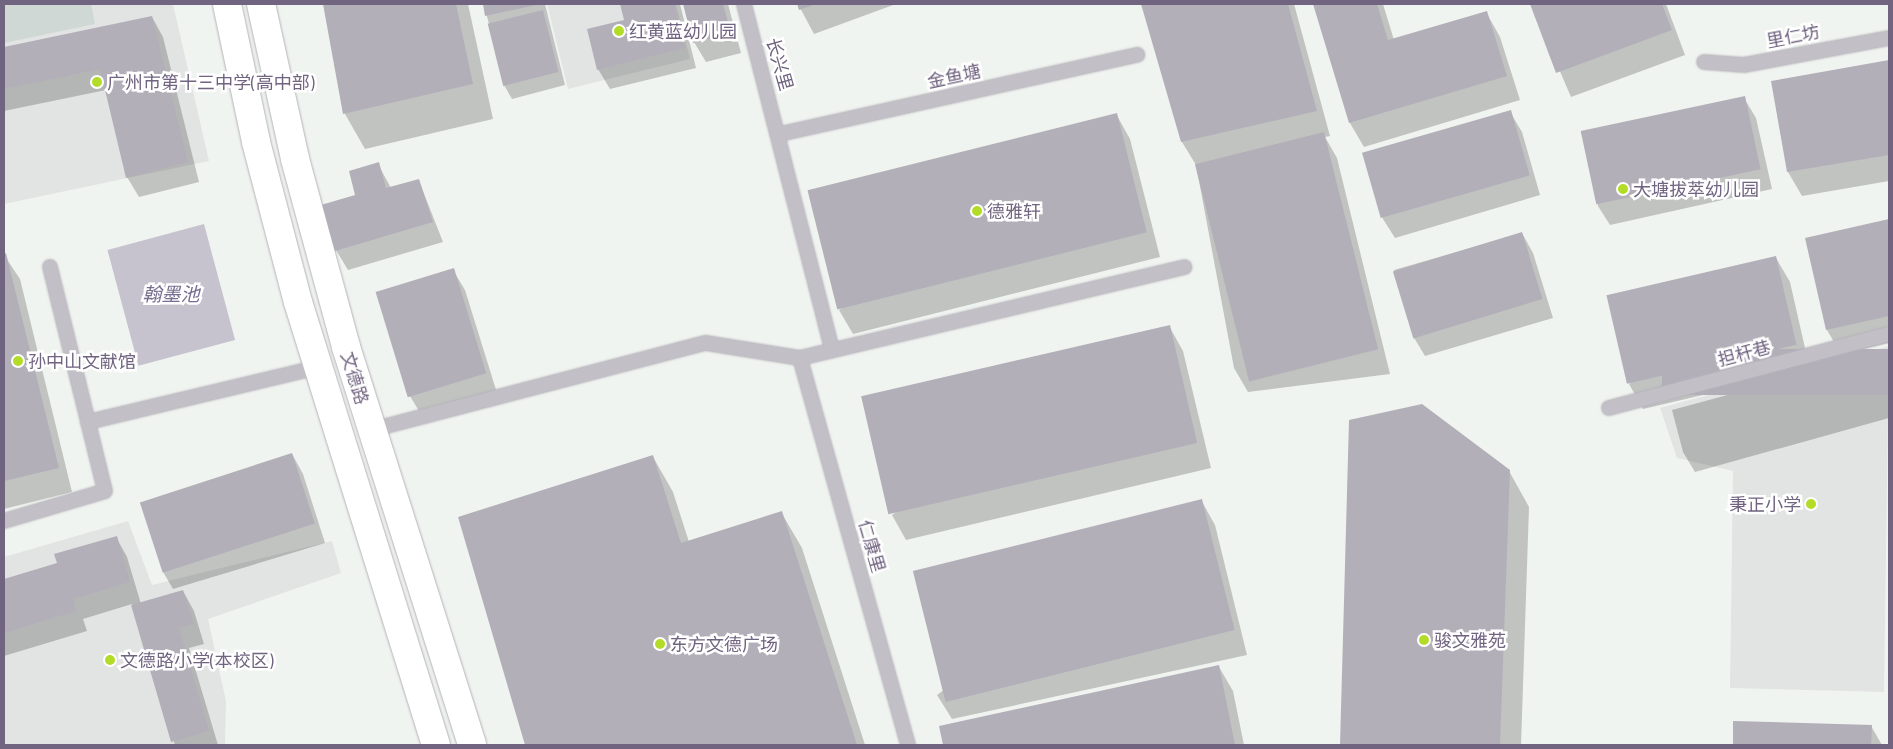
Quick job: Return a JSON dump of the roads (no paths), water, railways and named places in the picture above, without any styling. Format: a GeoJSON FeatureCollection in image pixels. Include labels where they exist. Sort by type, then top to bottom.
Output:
{"type":"FeatureCollection","features":[{"type":"Feature","properties":{"kind":"main road","name":"文德路"},"geometry":{"type":"LineString","coordinates":[[227,4],[256,142],[318,367],[436,745]]}},
{"type":"Feature","properties":{"kind":"main road","name":"文德路"},"geometry":{"type":"LineString","coordinates":[[261,4],[295,159],[371,430],[472,745]]}},
{"type":"Feature","properties":{"kind":"lane","name":"长兴里"},"geometry":{"type":"LineString","coordinates":[[744,4],[780,134],[832,350]]}},
{"type":"Feature","properties":{"kind":"lane","name":"里仁坊"},"geometry":{"type":"LineString","coordinates":[[1704,62],[1744,65],[1889,38]]}},
{"type":"Feature","properties":{"kind":"lane","name":"金鱼塘"},"geometry":{"type":"LineString","coordinates":[[780,134],[1137,55]]}},
{"type":"Feature","properties":{"kind":"lane"},"geometry":{"type":"LineString","coordinates":[[4,521],[105,491],[50,267]]}},
{"type":"Feature","properties":{"kind":"lane"},"geometry":{"type":"LineString","coordinates":[[371,430],[706,343],[800,358],[1184,267]]}},
{"type":"Feature","properties":{"kind":"lane","name":"担杆巷"},"geometry":{"type":"LineString","coordinates":[[1609,408],[1889,334]]}},
{"type":"Feature","properties":{"kind":"lane","name":"仁康里"},"geometry":{"type":"LineString","coordinates":[[800,358],[908,745]]}},
{"type":"Feature","properties":{"kind":"lane"},"geometry":{"type":"LineString","coordinates":[[88,422],[318,367]]}},
{"type":"Feature","properties":{"kind":"water","name":"翰墨池"},"geometry":{"type":"Polygon","coordinates":[[[204,224],[235,340],[138,366],[107,250],[204,224]]]}},
{"type":"Feature","properties":{"kind":"place","name":"红黄蓝幼儿园"},"geometry":{"type":"Point","coordinates":[619,31]}},
{"type":"Feature","properties":{"kind":"place","name":"广州市第十三中学(高中部)"},"geometry":{"type":"Point","coordinates":[97,82]}},
{"type":"Feature","properties":{"kind":"place","name":"大塘拔萃幼儿园"},"geometry":{"type":"Point","coordinates":[1623,189]}},
{"type":"Feature","properties":{"kind":"place","name":"德雅轩"},"geometry":{"type":"Point","coordinates":[977,211]}},
{"type":"Feature","properties":{"kind":"place","name":"孙中山文献馆"},"geometry":{"type":"Point","coordinates":[18,361]}},
{"type":"Feature","properties":{"kind":"place","name":"秉正小学"},"geometry":{"type":"Point","coordinates":[1811,504]}},
{"type":"Feature","properties":{"kind":"place","name":"骏文雅苑"},"geometry":{"type":"Point","coordinates":[1424,640]}},
{"type":"Feature","properties":{"kind":"place","name":"东方文德广场"},"geometry":{"type":"Point","coordinates":[660,644]}},
{"type":"Feature","properties":{"kind":"place","name":"文德路小学(本校区)"},"geometry":{"type":"Point","coordinates":[110,660]}}]}
